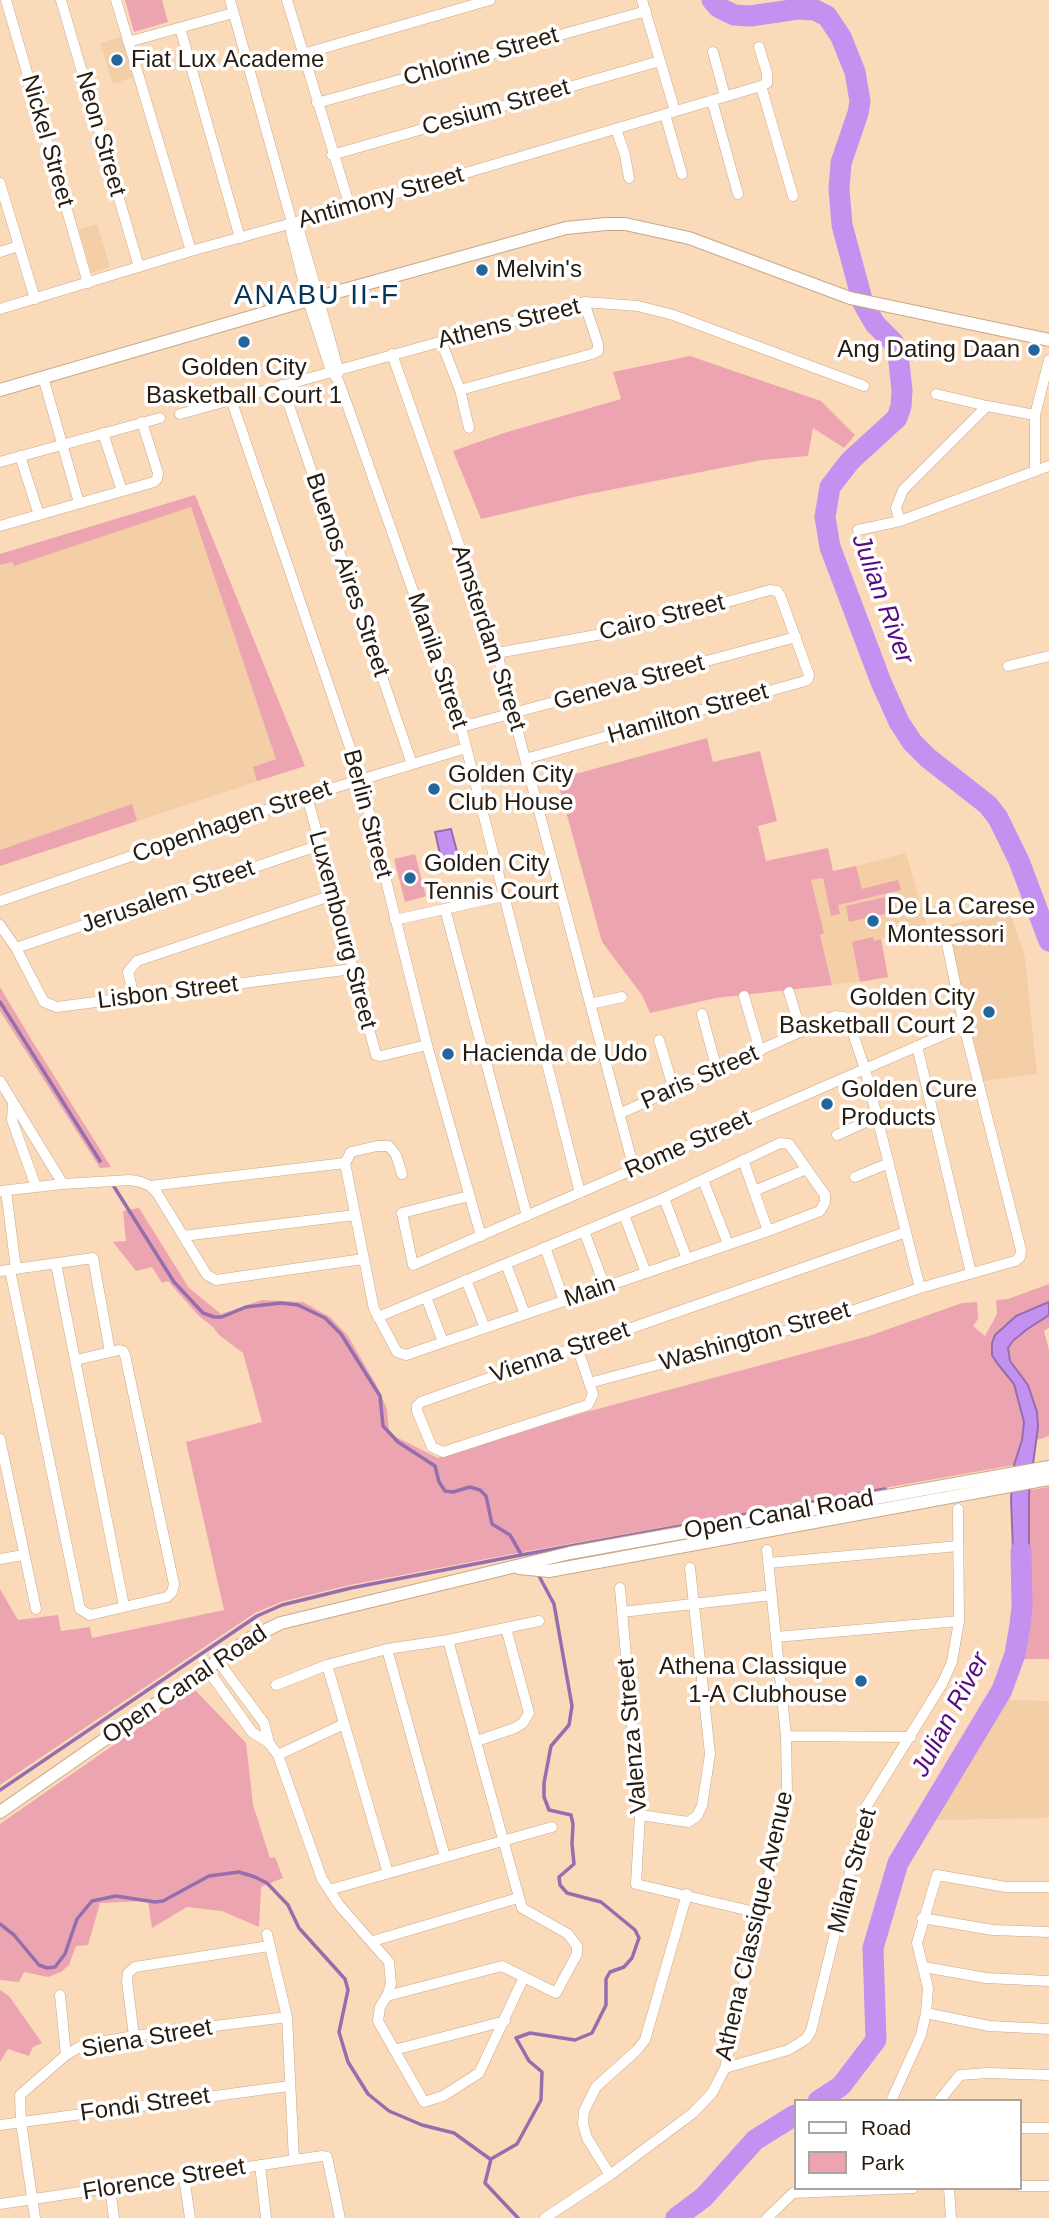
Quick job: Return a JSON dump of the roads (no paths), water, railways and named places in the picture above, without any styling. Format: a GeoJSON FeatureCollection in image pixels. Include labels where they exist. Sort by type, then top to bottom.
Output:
{"type":"FeatureCollection","features":[{"type":"Feature","properties":{"kind":"main road"},"geometry":{"type":"LineString","coordinates":[[0,390],[566,228],[625,224],[690,238],[850,298],[1049,340]]}},
{"type":"Feature","properties":{"kind":"main road","name":"Open Canal Road"},"geometry":{"type":"LineString","coordinates":[[0,1812],[252,1637],[281,1623],[510,1567],[550,1572],[1047,1473]]}},
{"type":"Feature","properties":{"kind":"street","name":"Nickel Street"},"geometry":{"type":"LineString","coordinates":[[6,0],[88,283]]}},
{"type":"Feature","properties":{"kind":"street","name":"Neon Street"},"geometry":{"type":"LineString","coordinates":[[61,0],[139,267]]}},
{"type":"Feature","properties":{"kind":"street"},"geometry":{"type":"LineString","coordinates":[[116,0],[191,251]]}},
{"type":"Feature","properties":{"kind":"street","name":"Manila Street"},"geometry":{"type":"LineString","coordinates":[[230,0],[292,223],[291,232],[336,373],[461,727],[580,1193]]}},
{"type":"Feature","properties":{"kind":"street"},"geometry":{"type":"LineString","coordinates":[[303,54],[490,0]]}},
{"type":"Feature","properties":{"kind":"street"},"geometry":{"type":"LineString","coordinates":[[642,0],[660,61],[682,174]]}},
{"type":"Feature","properties":{"kind":"street"},"geometry":{"type":"LineString","coordinates":[[291,1],[303,54],[349,207]]}},
{"type":"Feature","properties":{"kind":"street","name":"Chlorine Street"},"geometry":{"type":"LineString","coordinates":[[317,103],[646,11]]}},
{"type":"Feature","properties":{"kind":"street"},"geometry":{"type":"LineString","coordinates":[[128,42],[233,13]]}},
{"type":"Feature","properties":{"kind":"street"},"geometry":{"type":"LineString","coordinates":[[180,28],[240,238]]}},
{"type":"Feature","properties":{"kind":"street"},"geometry":{"type":"LineString","coordinates":[[759,47],[767,74],[766,83],[761,86],[793,195]]}},
{"type":"Feature","properties":{"kind":"street"},"geometry":{"type":"LineString","coordinates":[[713,52],[725,96]]}},
{"type":"Feature","properties":{"kind":"street","name":"Cesium Street"},"geometry":{"type":"LineString","coordinates":[[332,155],[660,61]]}},
{"type":"Feature","properties":{"kind":"street","name":"Antimony Street"},"geometry":{"type":"LineString","coordinates":[[0,309],[761,86]]}},
{"type":"Feature","properties":{"kind":"street"},"geometry":{"type":"LineString","coordinates":[[712,100],[738,194]]}},
{"type":"Feature","properties":{"kind":"street"},"geometry":{"type":"LineString","coordinates":[[616,129],[629,178]]}},
{"type":"Feature","properties":{"kind":"street"},"geometry":{"type":"LineString","coordinates":[[0,183],[1,195],[34,299]]}},
{"type":"Feature","properties":{"kind":"street"},"geometry":{"type":"LineString","coordinates":[[0,252],[19,246]]}},
{"type":"Feature","properties":{"kind":"street"},"geometry":{"type":"LineString","coordinates":[[460,390],[598,351],[584,302]]}},
{"type":"Feature","properties":{"kind":"street","name":"Athens Street"},"geometry":{"type":"LineString","coordinates":[[180,414],[282,385],[336,373],[584,302],[638,306],[673,315],[864,386]]}},
{"type":"Feature","properties":{"kind":"street"},"geometry":{"type":"LineString","coordinates":[[441,341],[460,390],[469,428]]}},
{"type":"Feature","properties":{"kind":"street","name":"Amsterdam Street"},"geometry":{"type":"LineString","coordinates":[[392,355],[496,653],[634,1169]]}},
{"type":"Feature","properties":{"kind":"street"},"geometry":{"type":"LineString","coordinates":[[1035,470],[1035,415],[1049,360]]}},
{"type":"Feature","properties":{"kind":"street"},"geometry":{"type":"LineString","coordinates":[[43,377],[79,503]]}},
{"type":"Feature","properties":{"kind":"street","name":"Buenos Aires Street"},"geometry":{"type":"LineString","coordinates":[[282,385],[412,764]]}},
{"type":"Feature","properties":{"kind":"street"},"geometry":{"type":"LineString","coordinates":[[936,394],[1035,415]]}},
{"type":"Feature","properties":{"kind":"street","name":"Berlin Street"},"geometry":{"type":"LineString","coordinates":[[231,399],[361,780],[427,1045],[481,1236]]}},
{"type":"Feature","properties":{"kind":"street"},"geometry":{"type":"LineString","coordinates":[[900,521],[896,508],[903,490],[987,406]]}},
{"type":"Feature","properties":{"kind":"street"},"geometry":{"type":"LineString","coordinates":[[0,462],[160,418]]}},
{"type":"Feature","properties":{"kind":"street"},"geometry":{"type":"LineString","coordinates":[[0,526],[154,482],[158,473],[142,422]]}},
{"type":"Feature","properties":{"kind":"street"},"geometry":{"type":"LineString","coordinates":[[103,433],[122,491]]}},
{"type":"Feature","properties":{"kind":"street"},"geometry":{"type":"LineString","coordinates":[[20,456],[39,515]]}},
{"type":"Feature","properties":{"kind":"street"},"geometry":{"type":"LineString","coordinates":[[858,530],[900,521],[1049,466]]}},
{"type":"Feature","properties":{"kind":"street","name":"Cairo Street"},"geometry":{"type":"LineString","coordinates":[[496,653],[630,629],[770,590],[777,591],[780,595],[796,637]]}},
{"type":"Feature","properties":{"kind":"street","name":"Geneva Street"},"geometry":{"type":"LineString","coordinates":[[461,727],[796,637]]}},
{"type":"Feature","properties":{"kind":"street","name":"Hamilton Street"},"geometry":{"type":"LineString","coordinates":[[526,759],[804,681],[809,675],[796,637]]}},
{"type":"Feature","properties":{"kind":"street"},"geometry":{"type":"LineString","coordinates":[[1008,666],[1049,656]]}},
{"type":"Feature","properties":{"kind":"street","name":"Copenhagen Street"},"geometry":{"type":"LineString","coordinates":[[0,901],[307,796],[466,748]]}},
{"type":"Feature","properties":{"kind":"street","name":"Luxembourg Street"},"geometry":{"type":"LineString","coordinates":[[307,796],[376,1055],[427,1045]]}},
{"type":"Feature","properties":{"kind":"street","name":"Jerusalem Street"},"geometry":{"type":"LineString","coordinates":[[16,948],[320,845]]}},
{"type":"Feature","properties":{"kind":"street"},"geometry":{"type":"LineString","coordinates":[[134,997],[128,972],[131,965],[137,961],[333,895]]}},
{"type":"Feature","properties":{"kind":"street"},"geometry":{"type":"LineString","coordinates":[[395,920],[503,895]]}},
{"type":"Feature","properties":{"kind":"street"},"geometry":{"type":"LineString","coordinates":[[445,909],[527,1216]]}},
{"type":"Feature","properties":{"kind":"street"},"geometry":{"type":"LineString","coordinates":[[0,925],[16,948]]}},
{"type":"Feature","properties":{"kind":"street","name":"Washington Street"},"geometry":{"type":"LineString","coordinates":[[590,1383],[822,1321],[920,1287],[1015,1261],[1020,1257],[1021,1250],[964,1026],[947,944]]}},
{"type":"Feature","properties":{"kind":"street","name":"Lisbon Street"},"geometry":{"type":"LineString","coordinates":[[16,948],[44,1002],[57,1007],[352,969]]}},
{"type":"Feature","properties":{"kind":"street"},"geometry":{"type":"LineString","coordinates":[[789,992],[801,1032]]}},
{"type":"Feature","properties":{"kind":"street"},"geometry":{"type":"LineString","coordinates":[[744,996],[760,1051]]}},
{"type":"Feature","properties":{"kind":"street"},"geometry":{"type":"LineString","coordinates":[[590,1004],[622,997]]}},
{"type":"Feature","properties":{"kind":"street"},"geometry":{"type":"LineString","coordinates":[[702,1014],[717,1070]]}},
{"type":"Feature","properties":{"kind":"street","name":"Paris Street"},"geometry":{"type":"LineString","coordinates":[[620,1114],[835,1016],[844,1017],[850,1025],[865,1069]]}},
{"type":"Feature","properties":{"kind":"street","name":"Rome Street"},"geometry":{"type":"LineString","coordinates":[[468,1196],[402,1213],[413,1265],[964,1026]]}},
{"type":"Feature","properties":{"kind":"street"},"geometry":{"type":"LineString","coordinates":[[659,1040],[674,1090]]}},
{"type":"Feature","properties":{"kind":"street"},"geometry":{"type":"LineString","coordinates":[[917,1046],[971,1273]]}},
{"type":"Feature","properties":{"kind":"street"},"geometry":{"type":"LineString","coordinates":[[865,1069],[920,1287]]}},
{"type":"Feature","properties":{"kind":"street"},"geometry":{"type":"LineString","coordinates":[[0,1081],[63,1184]]}},
{"type":"Feature","properties":{"kind":"street"},"geometry":{"type":"LineString","coordinates":[[13,1103],[12,1120],[36,1187]]}},
{"type":"Feature","properties":{"kind":"street"},"geometry":{"type":"LineString","coordinates":[[837,1135],[877,1117]]}},
{"type":"Feature","properties":{"kind":"street"},"geometry":{"type":"LineString","coordinates":[[402,1174],[396,1155],[389,1146],[351,1152],[345,1164],[363,1259],[378,1317],[664,1198],[785,1142],[807,1169],[754,1191]]}},
{"type":"Feature","properties":{"kind":"street"},"geometry":{"type":"LineString","coordinates":[[743,1160],[768,1231]]}},
{"type":"Feature","properties":{"kind":"street"},"geometry":{"type":"LineString","coordinates":[[855,1177],[889,1163]]}},
{"type":"Feature","properties":{"kind":"street"},"geometry":{"type":"LineString","coordinates":[[76,1360],[124,1351],[174,1584],[167,1597],[90,1615],[80,1609],[9,1270],[3,1191],[130,1180],[150,1186],[345,1164]]}},
{"type":"Feature","properties":{"kind":"street","name":"Main"},"geometry":{"type":"LineString","coordinates":[[378,1317],[401,1355],[406,1355],[687,1259],[820,1211],[825,1195],[807,1169]]}},
{"type":"Feature","properties":{"kind":"street"},"geometry":{"type":"LineString","coordinates":[[703,1180],[728,1244]]}},
{"type":"Feature","properties":{"kind":"street"},"geometry":{"type":"LineString","coordinates":[[150,1186],[207,1275],[216,1280],[363,1259]]}},
{"type":"Feature","properties":{"kind":"street"},"geometry":{"type":"LineString","coordinates":[[664,1198],[687,1259]]}},
{"type":"Feature","properties":{"kind":"street"},"geometry":{"type":"LineString","coordinates":[[183,1236],[355,1215]]}},
{"type":"Feature","properties":{"kind":"street"},"geometry":{"type":"LineString","coordinates":[[624,1215],[646,1273]]}},
{"type":"Feature","properties":{"kind":"street"},"geometry":{"type":"LineString","coordinates":[[584,1231],[605,1287]]}},
{"type":"Feature","properties":{"kind":"street","name":"Vienna Street"},"geometry":{"type":"LineString","coordinates":[[590,1383],[593,1394],[587,1405],[443,1452],[432,1447],[417,1411],[421,1402],[906,1232]]}},
{"type":"Feature","properties":{"kind":"street"},"geometry":{"type":"LineString","coordinates":[[545,1247],[564,1301]]}},
{"type":"Feature","properties":{"kind":"street"},"geometry":{"type":"LineString","coordinates":[[9,1270],[90,1258],[95,1260],[110,1352]]}},
{"type":"Feature","properties":{"kind":"street"},"geometry":{"type":"LineString","coordinates":[[56,1264],[124,1606]]}},
{"type":"Feature","properties":{"kind":"street"},"geometry":{"type":"LineString","coordinates":[[506,1264],[525,1314]]}},
{"type":"Feature","properties":{"kind":"street"},"geometry":{"type":"LineString","coordinates":[[466,1280],[485,1328]]}},
{"type":"Feature","properties":{"kind":"street"},"geometry":{"type":"LineString","coordinates":[[426,1297],[443,1342]]}},
{"type":"Feature","properties":{"kind":"street"},"geometry":{"type":"LineString","coordinates":[[577,1347],[590,1383]]}},
{"type":"Feature","properties":{"kind":"street"},"geometry":{"type":"LineString","coordinates":[[0,1439],[36,1609]]}},
{"type":"Feature","properties":{"kind":"street","name":"Milan Street"},"geometry":{"type":"LineString","coordinates":[[725,2068],[788,2050],[806,2039],[811,2031],[866,1807],[911,1737],[952,1662],[959,1621],[958,1509]]}},
{"type":"Feature","properties":{"kind":"street"},"geometry":{"type":"LineString","coordinates":[[769,1563],[958,1546]]}},
{"type":"Feature","properties":{"kind":"street","name":"Athena Classique Avenue"},"geometry":{"type":"LineString","coordinates":[[545,2218],[610,2175],[693,2113],[712,2093],[725,2068],[788,1794],[786,1736],[767,1550]]}},
{"type":"Feature","properties":{"kind":"street"},"geometry":{"type":"LineString","coordinates":[[0,1559],[23,1555]]}},
{"type":"Feature","properties":{"kind":"street"},"geometry":{"type":"LineString","coordinates":[[640,1815],[688,1822],[697,1816],[702,1806],[710,1754],[690,1568]]}},
{"type":"Feature","properties":{"kind":"street","name":"Valenza Street"},"geometry":{"type":"LineString","coordinates":[[620,1588],[640,1815],[636,1884],[687,1894]]}},
{"type":"Feature","properties":{"kind":"street"},"geometry":{"type":"LineString","coordinates":[[622,1612],[772,1595]]}},
{"type":"Feature","properties":{"kind":"street"},"geometry":{"type":"LineString","coordinates":[[276,1685],[327,1665],[387,1648],[448,1640],[539,1621]]}},
{"type":"Feature","properties":{"kind":"street"},"geometry":{"type":"LineString","coordinates":[[776,1637],[959,1621]]}},
{"type":"Feature","properties":{"kind":"street"},"geometry":{"type":"LineString","coordinates":[[477,1741],[515,1728],[523,1723],[529,1713],[506,1628]]}},
{"type":"Feature","properties":{"kind":"street"},"geometry":{"type":"LineString","coordinates":[[387,1996],[502,1966],[556,1993],[577,1954],[577,1946],[568,1934],[522,1908],[448,1640]]}},
{"type":"Feature","properties":{"kind":"street"},"geometry":{"type":"LineString","coordinates":[[387,1648],[445,1857]]}},
{"type":"Feature","properties":{"kind":"street"},"geometry":{"type":"LineString","coordinates":[[218,1661],[264,1723],[270,1743],[278,1755],[316,1866],[329,1890],[389,1962],[391,1984],[380,2007],[378,2021],[424,2102],[443,2096],[480,2073],[524,1977]]}},
{"type":"Feature","properties":{"kind":"street"},"geometry":{"type":"LineString","coordinates":[[327,1665],[388,1873]]}},
{"type":"Feature","properties":{"kind":"street"},"geometry":{"type":"LineString","coordinates":[[207,1669],[253,1732],[270,1743]]}},
{"type":"Feature","properties":{"kind":"street"},"geometry":{"type":"LineString","coordinates":[[235,1708],[247,1699]]}},
{"type":"Feature","properties":{"kind":"street"},"geometry":{"type":"LineString","coordinates":[[278,1755],[344,1724]]}},
{"type":"Feature","properties":{"kind":"street"},"geometry":{"type":"LineString","coordinates":[[786,1736],[911,1737]]}},
{"type":"Feature","properties":{"kind":"street"},"geometry":{"type":"LineString","coordinates":[[329,1890],[552,1827]]}},
{"type":"Feature","properties":{"kind":"street"},"geometry":{"type":"LineString","coordinates":[[892,2099],[921,2035],[926,2013],[928,1988],[917,1943],[922,1918],[937,1875],[1006,1887],[1049,1887]]}},
{"type":"Feature","properties":{"kind":"street"},"geometry":{"type":"LineString","coordinates":[[610,2175],[587,2138],[583,2124],[584,2111],[596,2087],[645,2040],[687,1894],[759,1913]]}},
{"type":"Feature","properties":{"kind":"street"},"geometry":{"type":"LineString","coordinates":[[373,1941],[518,1898]]}},
{"type":"Feature","properties":{"kind":"street"},"geometry":{"type":"LineString","coordinates":[[922,1918],[993,1930],[1049,1932]]}},
{"type":"Feature","properties":{"kind":"street"},"geometry":{"type":"LineString","coordinates":[[267,1934],[287,2017],[294,2160]]}},
{"type":"Feature","properties":{"kind":"street"},"geometry":{"type":"LineString","coordinates":[[134,2036],[127,1981],[128,1973],[135,1967],[269,1947]]}},
{"type":"Feature","properties":{"kind":"street"},"geometry":{"type":"LineString","coordinates":[[924,1967],[986,1978],[1049,1981]]}},
{"type":"Feature","properties":{"kind":"street"},"geometry":{"type":"LineString","coordinates":[[60,1995],[66,2055]]}},
{"type":"Feature","properties":{"kind":"street"},"geometry":{"type":"LineString","coordinates":[[926,2013],[989,2026],[1049,2029]]}},
{"type":"Feature","properties":{"kind":"street","name":"Siena Street"},"geometry":{"type":"LineString","coordinates":[[34,2218],[20,2095],[66,2055],[83,2045],[134,2036],[287,2017]]}},
{"type":"Feature","properties":{"kind":"street"},"geometry":{"type":"LineString","coordinates":[[394,2050],[505,2021]]}},
{"type":"Feature","properties":{"kind":"street"},"geometry":{"type":"LineString","coordinates":[[941,2099],[960,2075],[1049,2075]]}},
{"type":"Feature","properties":{"kind":"street","name":"Fondi Street"},"geometry":{"type":"LineString","coordinates":[[0,2125],[289,2086]]}},
{"type":"Feature","properties":{"kind":"street"},"geometry":{"type":"LineString","coordinates":[[1021,2128],[1049,2128]]}},
{"type":"Feature","properties":{"kind":"street","name":"Florence Street"},"geometry":{"type":"LineString","coordinates":[[0,2204],[322,2156],[327,2157],[340,2218]]}},
{"type":"Feature","properties":{"kind":"street"},"geometry":{"type":"LineString","coordinates":[[260,2165],[266,2218]]}},
{"type":"Feature","properties":{"kind":"street"},"geometry":{"type":"LineString","coordinates":[[184,2177],[190,2218]]}},
{"type":"Feature","properties":{"kind":"street"},"geometry":{"type":"LineString","coordinates":[[1021,2186],[1049,2186]]}},
{"type":"Feature","properties":{"kind":"street"},"geometry":{"type":"LineString","coordinates":[[110,2188],[114,2218]]}},
{"type":"Feature","properties":{"kind":"street"},"geometry":{"type":"LineString","coordinates":[[767,2218],[793,2193],[865,2190]]}},
{"type":"Feature","properties":{"kind":"street"},"geometry":{"type":"LineString","coordinates":[[949,2190],[951,2218]]}},
{"type":"Feature","properties":{"kind":"waterway","name":"Julian River"},"geometry":{"type":"LineString","coordinates":[[712,0],[718,7],[734,15],[750,16],[798,9],[815,10],[827,16],[841,37],[855,72],[860,101],[841,163],[839,189],[842,225],[863,303],[875,324],[893,342],[898,354],[902,390],[897,418],[850,461],[830,487],[825,517],[830,547],[899,722],[912,742],[928,758],[988,805],[998,818],[1019,861],[1049,941]]}},
{"type":"Feature","properties":{"kind":"waterway"},"geometry":{"type":"LineString","coordinates":[[0,1002],[100,1161]]}},
{"type":"Feature","properties":{"kind":"waterway"},"geometry":{"type":"LineString","coordinates":[[113,1185],[174,1282],[203,1313],[222,1317],[246,1307],[281,1303],[298,1305],[325,1318],[341,1334],[380,1396],[383,1426],[398,1442],[435,1466],[439,1482],[445,1491],[453,1492],[470,1487],[480,1490],[486,1496],[492,1524],[510,1535],[521,1554]]}},
{"type":"Feature","properties":{"kind":"waterway"},"geometry":{"type":"LineString","coordinates":[[0,1790],[257,1616],[282,1605],[351,1588],[521,1555],[885,1489]]}},
{"type":"Feature","properties":{"kind":"waterway","name":"Julian River"},"geometry":{"type":"LineString","coordinates":[[821,2099],[841,2086],[876,2040],[873,1948],[898,1863],[1002,1690],[1015,1654],[1020,1625],[1021,1551]]}},
{"type":"Feature","properties":{"kind":"waterway"},"geometry":{"type":"LineString","coordinates":[[518,2218],[485,2183],[491,2159],[517,2144],[541,2100],[542,2072],[529,2061],[516,2038],[530,2033],[575,2040],[592,2033],[606,2005],[606,1979],[610,1972],[624,1967],[632,1958],[639,1938],[635,1930],[601,1902],[567,1893],[560,1885],[559,1877],[574,1864],[573,1824],[571,1815],[549,1810],[544,1797],[544,1783],[551,1746],[569,1725],[572,1706],[554,1604],[539,1576]]}},
{"type":"Feature","properties":{"kind":"waterway"},"geometry":{"type":"LineString","coordinates":[[0,1924],[14,1935],[39,1965],[55,1967],[65,1954],[77,1919],[92,1901],[116,1896],[163,1901],[209,1876],[239,1872],[255,1877],[267,1883],[288,1905],[299,1928],[345,1979],[348,1990],[339,2032],[348,2062],[368,2094],[389,2111],[422,2125],[454,2133],[490,2159]]}},
{"type":"Feature","properties":{"kind":"waterway","name":"Julian River"},"geometry":{"type":"LineString","coordinates":[[676,2218],[704,2197],[755,2140],[794,2116]]}},
{"type":"Feature","properties":{"kind":"place","name":"Fiat Lux Academe"},"geometry":{"type":"Point","coordinates":[117,60]}},
{"type":"Feature","properties":{"kind":"place","name":"Melvin's"},"geometry":{"type":"Point","coordinates":[482,270]}},
{"type":"Feature","properties":{"kind":"place","name":"Golden City Basketball Court 1"},"geometry":{"type":"Point","coordinates":[244,342]}},
{"type":"Feature","properties":{"kind":"place","name":"Ang Dating Daan"},"geometry":{"type":"Point","coordinates":[1034,350]}},
{"type":"Feature","properties":{"kind":"place","name":"Golden City Club House"},"geometry":{"type":"Point","coordinates":[434,789]}},
{"type":"Feature","properties":{"kind":"place","name":"Golden City Tennis Court"},"geometry":{"type":"Point","coordinates":[410,878]}},
{"type":"Feature","properties":{"kind":"place","name":"De La Carese Montessori"},"geometry":{"type":"Point","coordinates":[873,921]}},
{"type":"Feature","properties":{"kind":"place","name":"Golden City Basketball Court 2"},"geometry":{"type":"Point","coordinates":[989,1012]}},
{"type":"Feature","properties":{"kind":"place","name":"Hacienda de Udo"},"geometry":{"type":"Point","coordinates":[448,1054]}},
{"type":"Feature","properties":{"kind":"place","name":"Golden Cure Products"},"geometry":{"type":"Point","coordinates":[827,1104]}},
{"type":"Feature","properties":{"kind":"place","name":"Athena Classique 1-A Clubhouse"},"geometry":{"type":"Point","coordinates":[861,1681]}},
{"type":"Feature","properties":{"kind":"district","name":"ANABU II-F"},"geometry":{"type":"Point","coordinates":[317,296]}}]}
